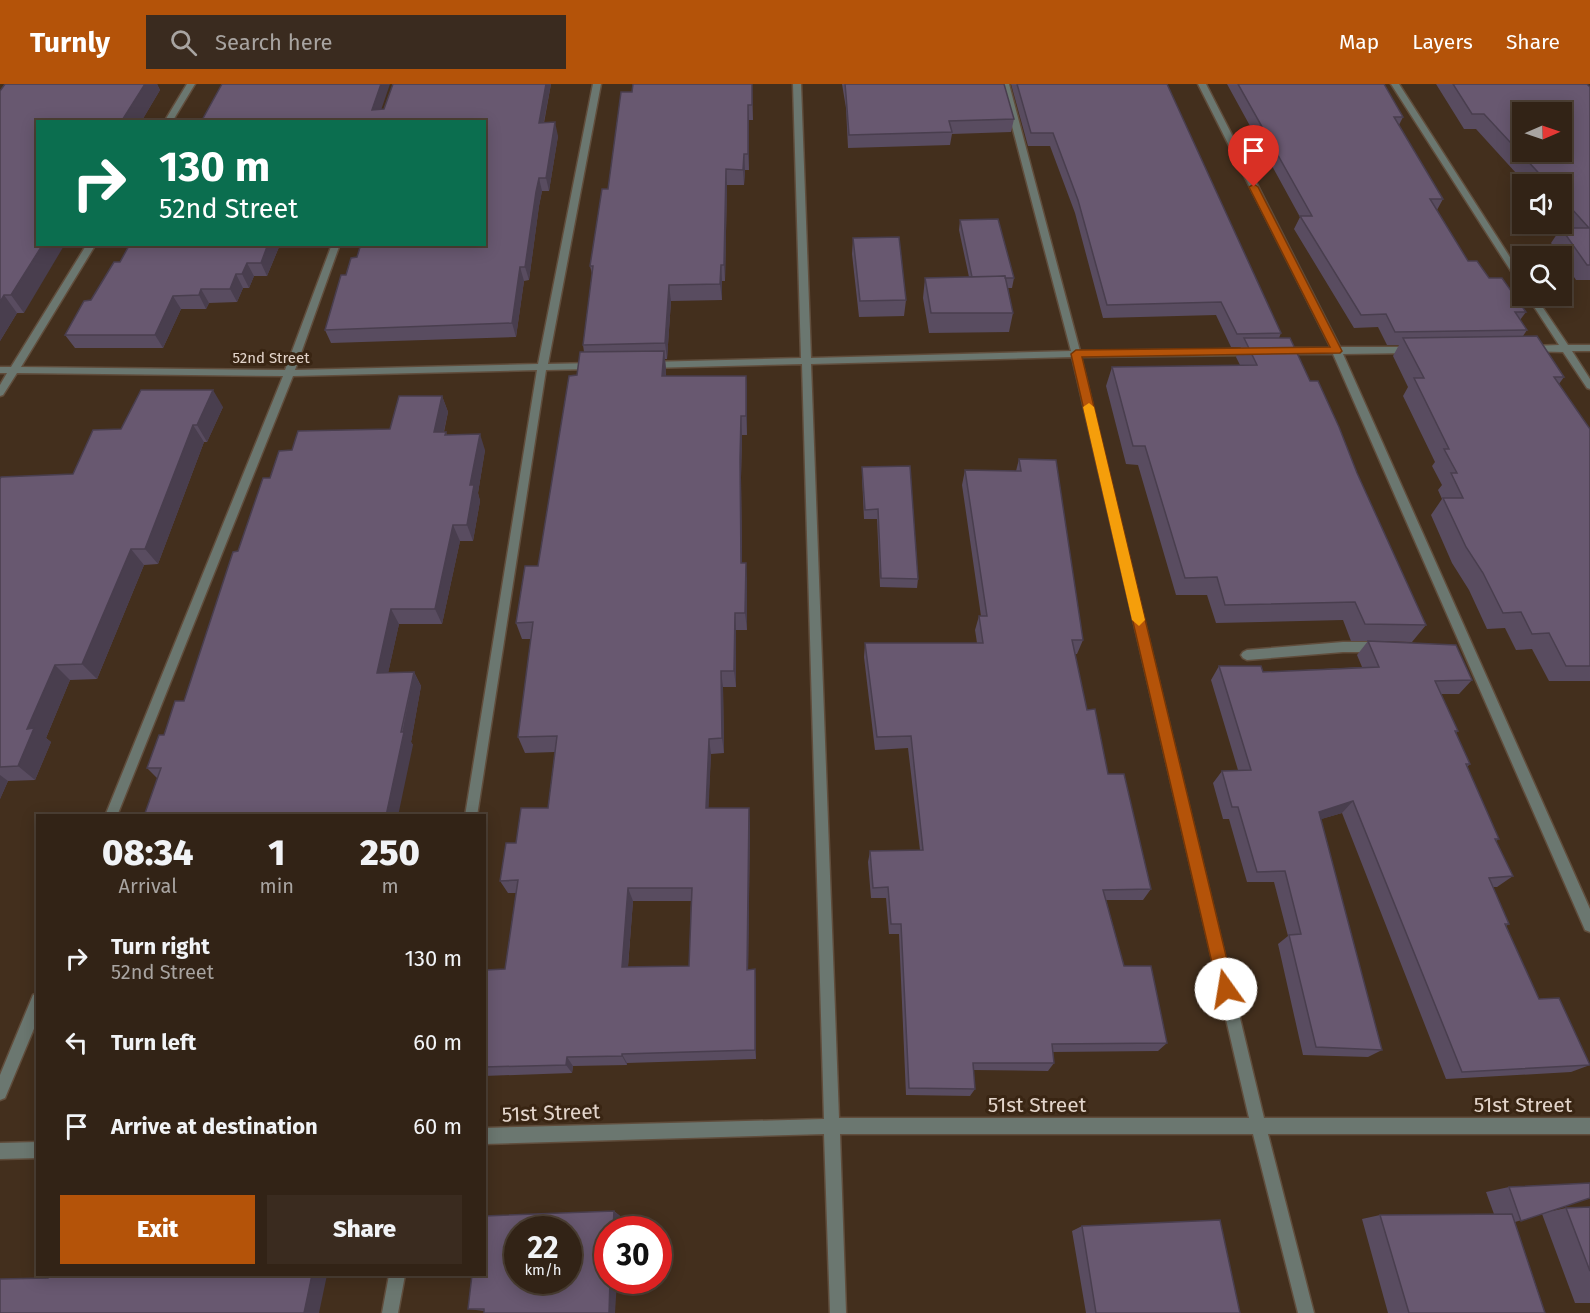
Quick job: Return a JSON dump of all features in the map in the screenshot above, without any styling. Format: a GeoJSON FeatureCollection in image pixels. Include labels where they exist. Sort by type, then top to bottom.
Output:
{"type":"FeatureCollection","features":[{"type":"Feature","properties":{"kind":"street"},"geometry":{"type":"LineString","coordinates":[[169,120],[191,84]]}},
{"type":"Feature","properties":{"kind":"street"},"geometry":{"type":"LineString","coordinates":[[471,814],[542,368],[597,84]]}},
{"type":"Feature","properties":{"kind":"street"},"geometry":{"type":"LineString","coordinates":[[797,84],[838,1313]]}},
{"type":"Feature","properties":{"kind":"street"},"geometry":{"type":"LineString","coordinates":[[1005,84],[1076,354],[1258,1125],[1306,1313]]}},
{"type":"Feature","properties":{"kind":"street"},"geometry":{"type":"LineString","coordinates":[[1202,84],[1337,351],[1465,653],[1590,925]]}},
{"type":"Feature","properties":{"kind":"street"},"geometry":{"type":"LineString","coordinates":[[1395,84],[1512,266]]}},
{"type":"Feature","properties":{"kind":"street"},"geometry":{"type":"LineString","coordinates":[[0,393],[91,246]]}},
{"type":"Feature","properties":{"kind":"street"},"geometry":{"type":"LineString","coordinates":[[112,814],[289,373],[335,246]]}},
{"type":"Feature","properties":{"kind":"street"},"geometry":{"type":"LineString","coordinates":[[1538,306],[1590,386]]}},
{"type":"Feature","properties":{"kind":"street"},"geometry":{"type":"LineString","coordinates":[[1520,349],[1590,348]]}},
{"type":"Feature","properties":{"kind":"street"},"geometry":{"type":"LineString","coordinates":[[634,365],[1076,354],[1428,350]]}},
{"type":"Feature","properties":{"kind":"street","name":"52nd Street"},"geometry":{"type":"LineString","coordinates":[[0,370],[289,373],[600,366]]}},
{"type":"Feature","properties":{"kind":"street"},"geometry":{"type":"LineString","coordinates":[[1247,655],[1343,647],[1392,648]]}},
{"type":"Feature","properties":{"kind":"street"},"geometry":{"type":"LineString","coordinates":[[0,1093],[36,1005]]}},
{"type":"Feature","properties":{"kind":"street","name":"51st Street"},"geometry":{"type":"LineString","coordinates":[[486,1136],[832,1126],[1590,1126]]}},
{"type":"Feature","properties":{"kind":"street"},"geometry":{"type":"LineString","coordinates":[[0,1151],[36,1150]]}},
{"type":"Feature","properties":{"kind":"street"},"geometry":{"type":"LineString","coordinates":[[390,1313],[397,1276]]}},
{"type":"Feature","properties":{"kind":"building"},"geometry":{"type":"Polygon","coordinates":[[[5,84],[145,84],[122,120],[36,120],[36,246],[42,246],[11,295],[4,295],[0,302],[0,91],[5,84]]]}},
{"type":"Feature","properties":{"kind":"building"},"geometry":{"type":"Polygon","coordinates":[[[222,84],[381,84],[372,110],[384,109],[393,84],[546,84],[539,123],[555,122],[546,178],[539,178],[536,192],[525,267],[520,267],[512,323],[325,330],[341,275],[346,275],[351,258],[357,257],[360,246],[486,246],[486,120],[202,120],[222,84]]]}},
{"type":"Feature","properties":{"kind":"building"},"geometry":{"type":"Polygon","coordinates":[[[633,84],[752,84],[752,105],[748,105],[748,154],[744,154],[743,170],[726,169],[724,265],[721,265],[720,284],[669,285],[665,343],[583,345],[593,266],[590,266],[602,189],[608,189],[621,92],[632,92],[633,84]]]}},
{"type":"Feature","properties":{"kind":"building"},"geometry":{"type":"Polygon","coordinates":[[[845,84],[1004,84],[1014,119],[949,121],[952,132],[849,135],[845,84]]]}},
{"type":"Feature","properties":{"kind":"building"},"geometry":{"type":"Polygon","coordinates":[[[1017,84],[1167,84],[1281,333],[1237,334],[1221,302],[1107,305],[1078,200],[1053,133],[1031,133],[1017,84]]]}},
{"type":"Feature","properties":{"kind":"building"},"geometry":{"type":"Polygon","coordinates":[[[1238,84],[1384,84],[1403,117],[1394,117],[1443,199],[1430,199],[1468,261],[1477,261],[1489,278],[1502,278],[1512,292],[1512,306],[1522,306],[1526,312],[1515,312],[1527,330],[1395,332],[1386,314],[1361,315],[1300,216],[1312,216],[1238,84]]]}},
{"type":"Feature","properties":{"kind":"building"},"geometry":{"type":"Polygon","coordinates":[[[1453,84],[1587,84],[1590,87],[1590,265],[1587,265],[1565,234],[1572,234],[1572,228],[1589,228],[1572,209],[1572,174],[1540,174],[1529,162],[1572,162],[1572,102],[1512,102],[1512,144],[1484,114],[1472,114],[1453,84]]]}},
{"type":"Feature","properties":{"kind":"building"},"geometry":{"type":"Polygon","coordinates":[[[998,219],[1014,278],[972,277],[960,220],[998,219]]]}},
{"type":"Feature","properties":{"kind":"building"},"geometry":{"type":"Polygon","coordinates":[[[899,237],[906,300],[860,301],[853,238],[899,237]]]}},
{"type":"Feature","properties":{"kind":"building"},"geometry":{"type":"Polygon","coordinates":[[[129,246],[267,246],[261,263],[247,263],[242,274],[236,274],[230,289],[201,289],[199,295],[173,296],[155,335],[65,335],[84,301],[91,300],[114,262],[120,262],[129,246]]]}},
{"type":"Feature","properties":{"kind":"building"},"geometry":{"type":"Polygon","coordinates":[[[1005,276],[1013,313],[931,313],[925,278],[1005,276]]]}},
{"type":"Feature","properties":{"kind":"building"},"geometry":{"type":"Polygon","coordinates":[[[1537,336],[1564,377],[1554,377],[1590,429],[1590,666],[1566,666],[1549,633],[1532,634],[1521,612],[1503,613],[1483,573],[1466,547],[1443,498],[1463,498],[1451,473],[1457,473],[1444,449],[1449,449],[1414,378],[1424,378],[1403,338],[1537,336]]]}},
{"type":"Feature","properties":{"kind":"building"},"geometry":{"type":"Polygon","coordinates":[[[1244,338],[1290,338],[1310,381],[1318,381],[1426,625],[1365,624],[1355,602],[1225,605],[1217,577],[1185,578],[1145,446],[1133,446],[1112,367],[1257,365],[1244,338]]]}},
{"type":"Feature","properties":{"kind":"building"},"geometry":{"type":"Polygon","coordinates":[[[664,351],[662,376],[746,376],[746,416],[741,416],[740,459],[741,563],[746,563],[745,613],[735,613],[734,671],[721,671],[722,738],[709,739],[706,808],[749,808],[747,970],[755,969],[755,1050],[567,1057],[566,1065],[486,1067],[486,970],[505,969],[518,880],[500,881],[506,843],[516,843],[521,808],[548,808],[557,736],[518,737],[533,622],[516,623],[525,566],[538,566],[569,376],[577,375],[580,352],[664,351]],[[628,888],[622,967],[689,966],[692,888],[628,888]]]}},
{"type":"Feature","properties":{"kind":"building"},"geometry":{"type":"Polygon","coordinates":[[[141,390],[213,390],[197,425],[193,425],[145,549],[131,549],[82,664],[55,665],[27,729],[34,728],[18,766],[0,767],[0,479],[1,477],[73,474],[93,430],[121,429],[141,390]]]}},
{"type":"Feature","properties":{"kind":"building"},"geometry":{"type":"Polygon","coordinates":[[[399,396],[442,396],[434,432],[446,432],[445,435],[480,434],[470,485],[474,485],[467,525],[453,525],[435,609],[391,609],[377,673],[414,672],[386,814],[145,814],[161,768],[147,768],[159,735],[164,735],[175,701],[184,701],[233,552],[238,551],[263,478],[270,478],[279,451],[292,450],[298,431],[390,429],[399,396]]]}},
{"type":"Feature","properties":{"kind":"building"},"geometry":{"type":"Polygon","coordinates":[[[1019,459],[1056,460],[1083,640],[1072,640],[1087,710],[1095,709],[1108,774],[1124,774],[1151,889],[1103,890],[1124,966],[1151,966],[1167,1043],[1052,1044],[1054,1063],[973,1063],[975,1089],[909,1088],[901,924],[891,924],[888,887],[873,888],[870,851],[923,850],[911,736],[877,737],[865,643],[983,643],[979,616],[987,616],[965,470],[1021,471],[1019,459]]]}},
{"type":"Feature","properties":{"kind":"building"},"geometry":{"type":"Polygon","coordinates":[[[910,466],[918,579],[881,578],[878,509],[865,510],[862,467],[910,466]]]}},
{"type":"Feature","properties":{"kind":"building"},"geometry":{"type":"Polygon","coordinates":[[[1368,641],[1456,645],[1472,680],[1435,681],[1458,731],[1455,731],[1470,764],[1466,764],[1499,839],[1495,839],[1513,876],[1489,878],[1509,924],[1505,924],[1539,999],[1559,998],[1590,1065],[1462,1072],[1353,801],[1319,812],[1382,1050],[1316,1047],[1289,935],[1301,934],[1285,871],[1257,872],[1238,807],[1232,807],[1222,771],[1251,770],[1219,666],[1261,666],[1263,672],[1379,667],[1368,641]]]}},
{"type":"Feature","properties":{"kind":"building"},"geometry":{"type":"Polygon","coordinates":[[[1590,1183],[1590,1198],[1521,1221],[1509,1187],[1590,1183]]]}},
{"type":"Feature","properties":{"kind":"building"},"geometry":{"type":"Polygon","coordinates":[[[1590,1207],[1590,1271],[1566,1208],[1590,1207]]]}},
{"type":"Feature","properties":{"kind":"building"},"geometry":{"type":"Polygon","coordinates":[[[614,1211],[614,1216],[594,1216],[594,1294],[610,1294],[609,1313],[484,1313],[484,1309],[468,1309],[472,1276],[486,1276],[486,1216],[614,1211]]]}},
{"type":"Feature","properties":{"kind":"building"},"geometry":{"type":"Polygon","coordinates":[[[1512,1214],[1545,1313],[1409,1313],[1380,1215],[1512,1214]]]}},
{"type":"Feature","properties":{"kind":"building"},"geometry":{"type":"Polygon","coordinates":[[[1220,1220],[1240,1313],[1096,1313],[1082,1226],[1220,1220]]]}},
{"type":"Feature","properties":{"kind":"building"},"geometry":{"type":"Polygon","coordinates":[[[49,1276],[312,1276],[304,1313],[0,1313],[0,1279],[48,1278],[49,1276]]]}},
{"type":"Feature","properties":{"kind":"slow traffic"},"geometry":{"type":"LineString","coordinates":[[1089,407],[1139,620]]}},
{"type":"Feature","properties":{"kind":"route"},"geometry":{"type":"LineString","coordinates":[[1226,989],[1076,354],[1337,351],[1254,187]]}}]}
